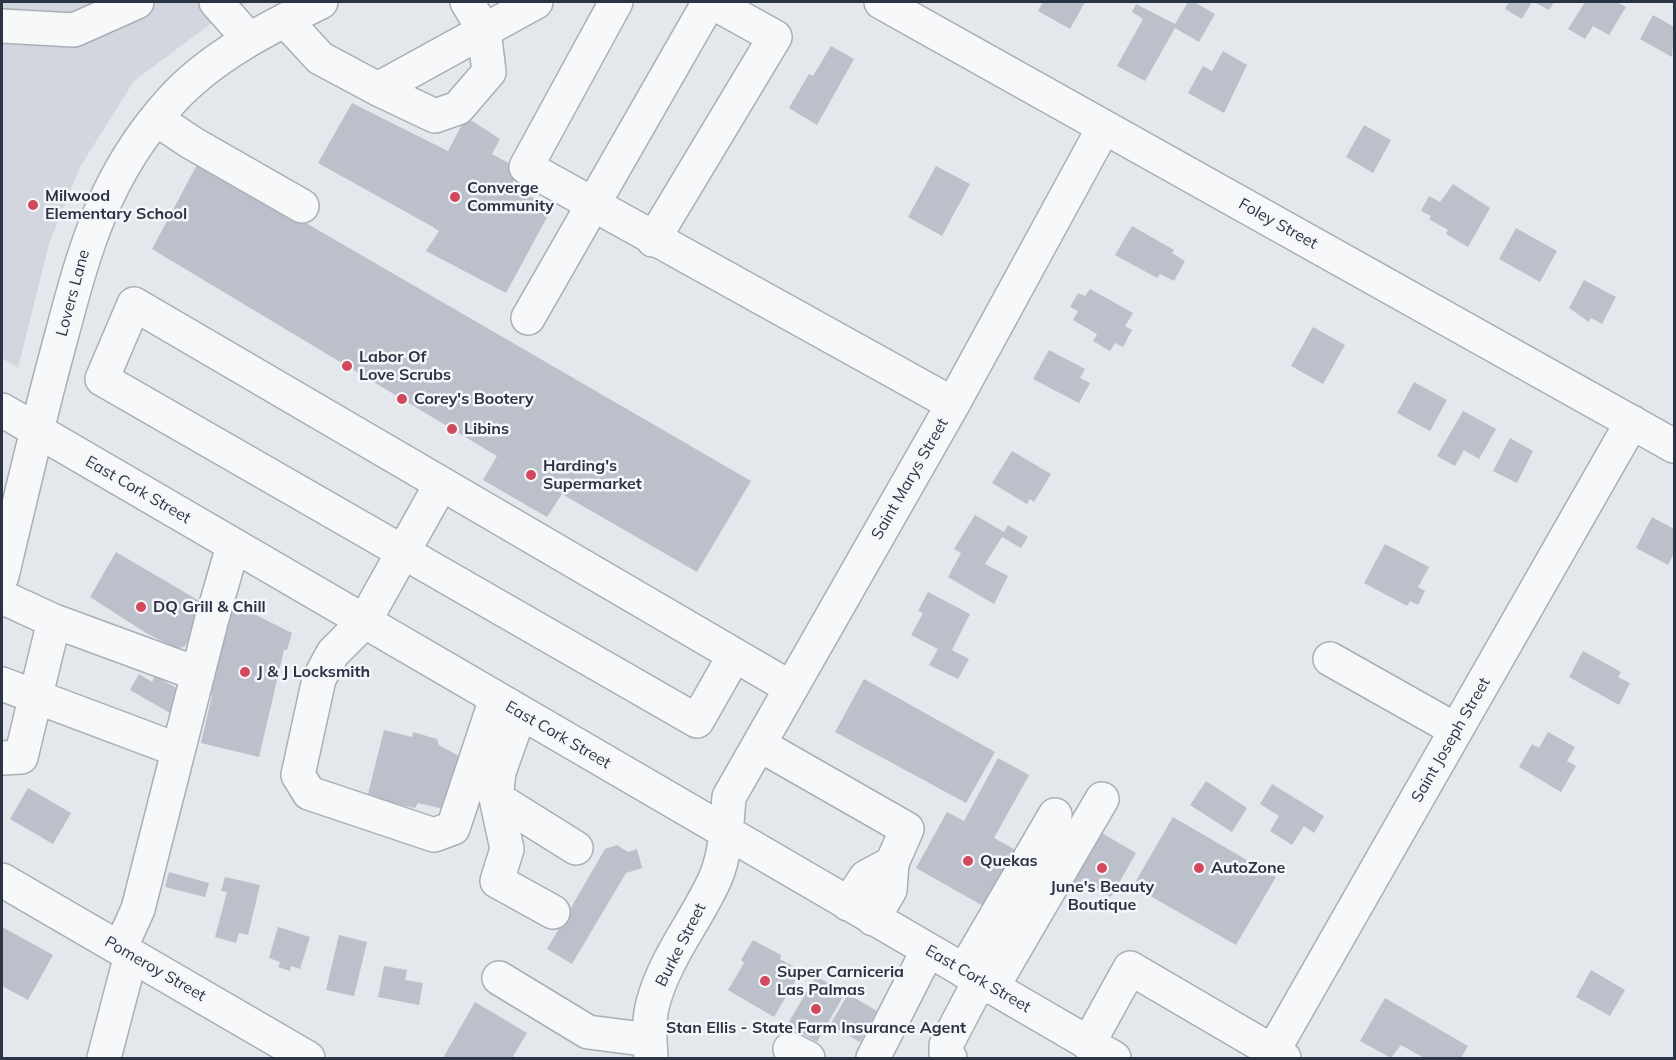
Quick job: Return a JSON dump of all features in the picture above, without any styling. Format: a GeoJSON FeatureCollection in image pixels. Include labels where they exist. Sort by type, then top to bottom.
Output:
{"type":"FeatureCollection","features":[{"type":"Feature","properties":{"kind":"street"},"geometry":{"type":"LineString","coordinates":[[2,26],[74,30],[137,2]]}},
{"type":"Feature","properties":{"kind":"street"},"geometry":{"type":"LineString","coordinates":[[216,2],[249,39]]}},
{"type":"Feature","properties":{"kind":"street","name":"Lovers Lane"},"geometry":{"type":"LineString","coordinates":[[2,576],[36,431],[85,246],[108,192],[130,152],[188,84],[249,39],[321,2]]}},
{"type":"Feature","properties":{"kind":"street"},"geometry":{"type":"LineString","coordinates":[[285,20],[320,58],[435,116],[458,108],[489,72],[484,30],[467,2]]}},
{"type":"Feature","properties":{"kind":"street"},"geometry":{"type":"LineString","coordinates":[[378,89],[536,2]]}},
{"type":"Feature","properties":{"kind":"street"},"geometry":{"type":"LineString","coordinates":[[616,2],[526,167],[653,240],[953,404]]}},
{"type":"Feature","properties":{"kind":"street"},"geometry":{"type":"LineString","coordinates":[[528,318],[711,2],[775,38],[653,240]]}},
{"type":"Feature","properties":{"kind":"street","name":"Foley Street"},"geometry":{"type":"LineString","coordinates":[[881,2],[1674,446]]}},
{"type":"Feature","properties":{"kind":"street"},"geometry":{"type":"LineString","coordinates":[[156,119],[192,143],[302,206]]}},
{"type":"Feature","properties":{"kind":"street","name":"Saint Marys Street"},"geometry":{"type":"LineString","coordinates":[[726,833],[729,797],[953,404],[1104,127]]}},
{"type":"Feature","properties":{"kind":"street"},"geometry":{"type":"LineString","coordinates":[[734,656],[697,721],[102,379],[134,304],[791,688]]}},
{"type":"Feature","properties":{"kind":"street","name":"East Cork Street"},"geometry":{"type":"LineString","coordinates":[[2,410],[1102,1051]]}},
{"type":"Feature","properties":{"kind":"street","name":"Saint Joseph Street"},"geometry":{"type":"LineString","coordinates":[[1276,1056],[1456,730],[1632,422]]}},
{"type":"Feature","properties":{"kind":"street"},"geometry":{"type":"LineString","coordinates":[[441,484],[364,622],[333,653],[319,679],[298,775],[309,793],[434,835],[453,828],[508,706]]}},
{"type":"Feature","properties":{"kind":"street"},"geometry":{"type":"LineString","coordinates":[[104,1059],[126,952],[233,546]]}},
{"type":"Feature","properties":{"kind":"street"},"geometry":{"type":"LineString","coordinates":[[2,597],[54,621],[198,674]]}},
{"type":"Feature","properties":{"kind":"street"},"geometry":{"type":"LineString","coordinates":[[2,758],[21,757],[33,697],[54,621]]}},
{"type":"Feature","properties":{"kind":"street"},"geometry":{"type":"LineString","coordinates":[[1330,659],[1456,730]]}},
{"type":"Feature","properties":{"kind":"street"},"geometry":{"type":"LineString","coordinates":[[2,684],[178,750]]}},
{"type":"Feature","properties":{"kind":"street"},"geometry":{"type":"LineString","coordinates":[[508,706],[496,798],[507,849],[497,881],[553,912]]}},
{"type":"Feature","properties":{"kind":"street"},"geometry":{"type":"LineString","coordinates":[[760,745],[907,829],[892,862],[890,890],[860,911]]}},
{"type":"Feature","properties":{"kind":"street"},"geometry":{"type":"LineString","coordinates":[[496,798],[576,848]]}},
{"type":"Feature","properties":{"kind":"street"},"geometry":{"type":"LineString","coordinates":[[979,980],[1102,799]]}},
{"type":"Feature","properties":{"kind":"street"},"geometry":{"type":"LineString","coordinates":[[946,1057],[946,1045],[979,980],[1055,815]]}},
{"type":"Feature","properties":{"kind":"street","name":"Burke Street"},"geometry":{"type":"LineString","coordinates":[[651,1049],[653,1003],[666,967],[716,878],[726,833]]}},
{"type":"Feature","properties":{"kind":"street","name":"Pomeroy Street"},"geometry":{"type":"LineString","coordinates":[[2,880],[308,1059]]}},
{"type":"Feature","properties":{"kind":"street"},"geometry":{"type":"LineString","coordinates":[[873,1059],[928,950]]}},
{"type":"Feature","properties":{"kind":"street"},"geometry":{"type":"LineString","coordinates":[[1102,1051],[1130,968],[1276,1056]]}},
{"type":"Feature","properties":{"kind":"street"},"geometry":{"type":"LineString","coordinates":[[499,978],[588,1032],[651,1049]]}},
{"type":"Feature","properties":{"kind":"shaded area","name":"Milwood Elementary School"},"geometry":{"type":"Polygon","coordinates":[[[2,2],[248,2],[217,19],[134,81],[80,167],[49,244],[18,368],[2,358],[2,2]]]}},
{"type":"Feature","properties":{"kind":"building"},"geometry":{"type":"Polygon","coordinates":[[[1043,2],[1085,2],[1070,29],[1038,11],[1043,2]]]}},
{"type":"Feature","properties":{"kind":"building"},"geometry":{"type":"Polygon","coordinates":[[[1188,2],[1194,2],[1215,14],[1199,42],[1175,28],[1145,81],[1117,66],[1143,19],[1132,12],[1136,4],[1175,24],[1188,2]]]}},
{"type":"Feature","properties":{"kind":"building"},"geometry":{"type":"Polygon","coordinates":[[[1509,2],[1532,2],[1522,19],[1505,9],[1509,2]]]}},
{"type":"Feature","properties":{"kind":"building"},"geometry":{"type":"Polygon","coordinates":[[[1534,2],[1554,2],[1549,10],[1534,2]]]}},
{"type":"Feature","properties":{"kind":"building"},"geometry":{"type":"Polygon","coordinates":[[[1585,2],[1616,2],[1626,7],[1609,35],[1593,26],[1585,39],[1568,29],[1585,2]]]}},
{"type":"Feature","properties":{"kind":"building"},"geometry":{"type":"Polygon","coordinates":[[[1653,15],[1674,27],[1672,57],[1640,39],[1653,15]]]}},
{"type":"Feature","properties":{"kind":"building"},"geometry":{"type":"Polygon","coordinates":[[[831,46],[854,59],[817,125],[789,108],[809,74],[813,76],[831,46]]]}},
{"type":"Feature","properties":{"kind":"building"},"geometry":{"type":"Polygon","coordinates":[[[1223,51],[1247,65],[1224,113],[1188,93],[1203,66],[1212,71],[1223,51]]]}},
{"type":"Feature","properties":{"kind":"building","name":"Converge Community"},"geometry":{"type":"Polygon","coordinates":[[[352,103],[448,151],[466,117],[500,139],[492,154],[519,169],[511,186],[552,208],[506,293],[426,251],[439,231],[318,163],[352,103]]]}},
{"type":"Feature","properties":{"kind":"building"},"geometry":{"type":"Polygon","coordinates":[[[1364,125],[1391,140],[1373,173],[1346,157],[1364,125]]]}},
{"type":"Feature","properties":{"kind":"building"},"geometry":{"type":"Polygon","coordinates":[[[199,161],[751,481],[697,572],[562,494],[547,517],[483,480],[497,456],[152,249],[199,161]]]}},
{"type":"Feature","properties":{"kind":"building"},"geometry":{"type":"Polygon","coordinates":[[[936,166],[970,184],[942,236],[908,217],[936,166]]]}},
{"type":"Feature","properties":{"kind":"building"},"geometry":{"type":"Polygon","coordinates":[[[1453,184],[1490,208],[1468,247],[1446,234],[1448,230],[1429,219],[1431,216],[1421,211],[1429,196],[1440,202],[1453,184]]]}},
{"type":"Feature","properties":{"kind":"building"},"geometry":{"type":"Polygon","coordinates":[[[1132,226],[1174,250],[1172,253],[1185,261],[1174,281],[1160,274],[1157,278],[1115,255],[1132,226]]]}},
{"type":"Feature","properties":{"kind":"building"},"geometry":{"type":"Polygon","coordinates":[[[1516,228],[1557,251],[1540,282],[1499,259],[1516,228]]]}},
{"type":"Feature","properties":{"kind":"building"},"geometry":{"type":"Polygon","coordinates":[[[1584,280],[1616,297],[1602,324],[1591,318],[1589,322],[1569,308],[1584,280]]]}},
{"type":"Feature","properties":{"kind":"building"},"geometry":{"type":"Polygon","coordinates":[[[1090,289],[1133,313],[1125,326],[1132,330],[1123,347],[1115,343],[1110,351],[1093,341],[1097,334],[1073,320],[1078,311],[1070,307],[1078,293],[1085,296],[1090,289]]]}},
{"type":"Feature","properties":{"kind":"building"},"geometry":{"type":"Polygon","coordinates":[[[1313,327],[1345,345],[1323,384],[1291,366],[1313,327]]]}},
{"type":"Feature","properties":{"kind":"building"},"geometry":{"type":"Polygon","coordinates":[[[1049,350],[1085,369],[1080,378],[1090,383],[1079,403],[1033,379],[1049,350]]]}},
{"type":"Feature","properties":{"kind":"building"},"geometry":{"type":"Polygon","coordinates":[[[1414,382],[1447,400],[1430,431],[1397,413],[1414,382]]]}},
{"type":"Feature","properties":{"kind":"building"},"geometry":{"type":"Polygon","coordinates":[[[1463,411],[1496,429],[1479,459],[1464,450],[1455,466],[1437,456],[1463,411]]]}},
{"type":"Feature","properties":{"kind":"building"},"geometry":{"type":"Polygon","coordinates":[[[1510,438],[1533,451],[1517,483],[1493,471],[1510,438]]]}},
{"type":"Feature","properties":{"kind":"building"},"geometry":{"type":"Polygon","coordinates":[[[1012,451],[1051,474],[1034,502],[1030,499],[1027,504],[992,483],[1012,451]]]}},
{"type":"Feature","properties":{"kind":"building"},"geometry":{"type":"Polygon","coordinates":[[[975,515],[1004,532],[1008,525],[1028,537],[1021,548],[1002,537],[985,564],[1008,576],[994,604],[948,577],[961,553],[954,549],[975,515]]]}},
{"type":"Feature","properties":{"kind":"building"},"geometry":{"type":"Polygon","coordinates":[[[1652,517],[1674,529],[1674,553],[1668,565],[1636,548],[1652,517]]]}},
{"type":"Feature","properties":{"kind":"building"},"geometry":{"type":"Polygon","coordinates":[[[1385,544],[1429,567],[1418,587],[1425,591],[1418,605],[1410,601],[1407,606],[1364,583],[1385,544]]]}},
{"type":"Feature","properties":{"kind":"building"},"geometry":{"type":"Polygon","coordinates":[[[116,552],[203,603],[204,611],[185,646],[178,649],[146,633],[90,597],[116,552]]]}},
{"type":"Feature","properties":{"kind":"building"},"geometry":{"type":"Polygon","coordinates":[[[928,592],[970,614],[952,650],[969,659],[958,679],[929,665],[938,649],[911,635],[923,613],[918,611],[928,592]]]}},
{"type":"Feature","properties":{"kind":"building","name":"J & J Locksmith"},"geometry":{"type":"Polygon","coordinates":[[[228,601],[292,633],[287,650],[284,650],[259,757],[201,743],[212,695],[207,693],[228,601]]]}},
{"type":"Feature","properties":{"kind":"building"},"geometry":{"type":"Polygon","coordinates":[[[1583,651],[1621,672],[1618,677],[1630,683],[1619,705],[1569,677],[1583,651]]]}},
{"type":"Feature","properties":{"kind":"building"},"geometry":{"type":"Polygon","coordinates":[[[139,674],[152,682],[155,676],[182,691],[170,713],[130,690],[139,674]]]}},
{"type":"Feature","properties":{"kind":"building"},"geometry":{"type":"Polygon","coordinates":[[[864,679],[995,752],[966,803],[835,732],[864,679]]]}},
{"type":"Feature","properties":{"kind":"building"},"geometry":{"type":"Polygon","coordinates":[[[384,730],[412,737],[413,732],[437,739],[439,745],[466,760],[452,811],[418,803],[415,808],[367,798],[384,730]]]}},
{"type":"Feature","properties":{"kind":"building"},"geometry":{"type":"Polygon","coordinates":[[[1548,732],[1575,747],[1567,761],[1576,766],[1561,792],[1519,767],[1532,744],[1539,748],[1548,732]]]}},
{"type":"Feature","properties":{"kind":"building"},"geometry":{"type":"Polygon","coordinates":[[[998,758],[1029,775],[994,838],[1023,854],[992,911],[916,868],[947,812],[964,821],[998,758]]]}},
{"type":"Feature","properties":{"kind":"building"},"geometry":{"type":"Polygon","coordinates":[[[1206,781],[1247,808],[1232,832],[1190,805],[1206,781]]]}},
{"type":"Feature","properties":{"kind":"building"},"geometry":{"type":"Polygon","coordinates":[[[1272,784],[1324,816],[1314,833],[1304,826],[1292,845],[1270,831],[1279,816],[1260,804],[1272,784]]]}},
{"type":"Feature","properties":{"kind":"building"},"geometry":{"type":"Polygon","coordinates":[[[28,788],[71,813],[53,844],[10,819],[28,788]]]}},
{"type":"Feature","properties":{"kind":"building"},"geometry":{"type":"Polygon","coordinates":[[[1173,817],[1276,877],[1236,945],[1133,886],[1173,817]]]}},
{"type":"Feature","properties":{"kind":"building"},"geometry":{"type":"Polygon","coordinates":[[[1095,829],[1136,853],[1111,897],[1082,881],[1077,889],[1064,883],[1095,829]]]}},
{"type":"Feature","properties":{"kind":"building"},"geometry":{"type":"Polygon","coordinates":[[[617,845],[628,852],[637,849],[642,868],[626,873],[572,964],[547,949],[605,849],[617,845]]]}},
{"type":"Feature","properties":{"kind":"building"},"geometry":{"type":"Polygon","coordinates":[[[169,872],[209,883],[205,897],[165,887],[169,872]]]}},
{"type":"Feature","properties":{"kind":"building"},"geometry":{"type":"Polygon","coordinates":[[[225,877],[260,885],[248,935],[239,933],[236,943],[215,937],[227,892],[221,891],[225,877]]]}},
{"type":"Feature","properties":{"kind":"building"},"geometry":{"type":"Polygon","coordinates":[[[2,927],[53,955],[28,1000],[2,986],[2,927]]]}},
{"type":"Feature","properties":{"kind":"building"},"geometry":{"type":"Polygon","coordinates":[[[278,927],[310,937],[300,969],[291,966],[290,971],[278,967],[280,962],[269,958],[278,927]]]}},
{"type":"Feature","properties":{"kind":"building"},"geometry":{"type":"Polygon","coordinates":[[[339,935],[367,942],[354,996],[326,990],[339,935]]]}},
{"type":"Feature","properties":{"kind":"building","name":"Super Carniceria Las Palmas"},"geometry":{"type":"Polygon","coordinates":[[[753,940],[781,955],[780,959],[801,971],[774,1017],[728,990],[744,963],[741,960],[753,940]]]}},
{"type":"Feature","properties":{"kind":"building"},"geometry":{"type":"Polygon","coordinates":[[[384,966],[407,970],[405,980],[423,983],[419,1005],[378,997],[384,966]]]}},
{"type":"Feature","properties":{"kind":"building"},"geometry":{"type":"Polygon","coordinates":[[[1591,970],[1625,990],[1610,1016],[1576,997],[1591,970]]]}},
{"type":"Feature","properties":{"kind":"building","name":"Stan Ellis - State Farm Insurance Agent"},"geometry":{"type":"Polygon","coordinates":[[[816,976],[845,993],[817,1042],[787,1025],[816,976]]]}},
{"type":"Feature","properties":{"kind":"building"},"geometry":{"type":"Polygon","coordinates":[[[848,994],[877,1011],[860,1042],[830,1025],[848,994]]]}},
{"type":"Feature","properties":{"kind":"building"},"geometry":{"type":"Polygon","coordinates":[[[1385,998],[1468,1046],[1461,1058],[1424,1058],[1401,1045],[1391,1058],[1360,1041],[1385,998]]]}},
{"type":"Feature","properties":{"kind":"building"},"geometry":{"type":"Polygon","coordinates":[[[475,1002],[527,1033],[512,1058],[443,1058],[475,1002]]]}},
{"type":"Feature","properties":{"kind":"place","name":"Converge Community"},"geometry":{"type":"Point","coordinates":[455,197]}},
{"type":"Feature","properties":{"kind":"place","name":"Milwood Elementary School"},"geometry":{"type":"Point","coordinates":[33,205]}},
{"type":"Feature","properties":{"kind":"place","name":"Labor Of Love Scrubs"},"geometry":{"type":"Point","coordinates":[347,366]}},
{"type":"Feature","properties":{"kind":"place","name":"Corey's Bootery"},"geometry":{"type":"Point","coordinates":[402,399]}},
{"type":"Feature","properties":{"kind":"place","name":"Libins"},"geometry":{"type":"Point","coordinates":[452,429]}},
{"type":"Feature","properties":{"kind":"place","name":"Harding's Supermarket"},"geometry":{"type":"Point","coordinates":[531,475]}},
{"type":"Feature","properties":{"kind":"place","name":"DQ Grill & Chill"},"geometry":{"type":"Point","coordinates":[141,607]}},
{"type":"Feature","properties":{"kind":"place","name":"J & J Locksmith"},"geometry":{"type":"Point","coordinates":[245,672]}},
{"type":"Feature","properties":{"kind":"place","name":"Quekas"},"geometry":{"type":"Point","coordinates":[968,861]}},
{"type":"Feature","properties":{"kind":"place","name":"June's Beauty Boutique"},"geometry":{"type":"Point","coordinates":[1102,868]}},
{"type":"Feature","properties":{"kind":"place","name":"AutoZone"},"geometry":{"type":"Point","coordinates":[1199,868]}},
{"type":"Feature","properties":{"kind":"place","name":"Super Carniceria Las Palmas"},"geometry":{"type":"Point","coordinates":[765,981]}},
{"type":"Feature","properties":{"kind":"place","name":"Stan Ellis - State Farm Insurance Agent"},"geometry":{"type":"Point","coordinates":[816,1009]}}]}
